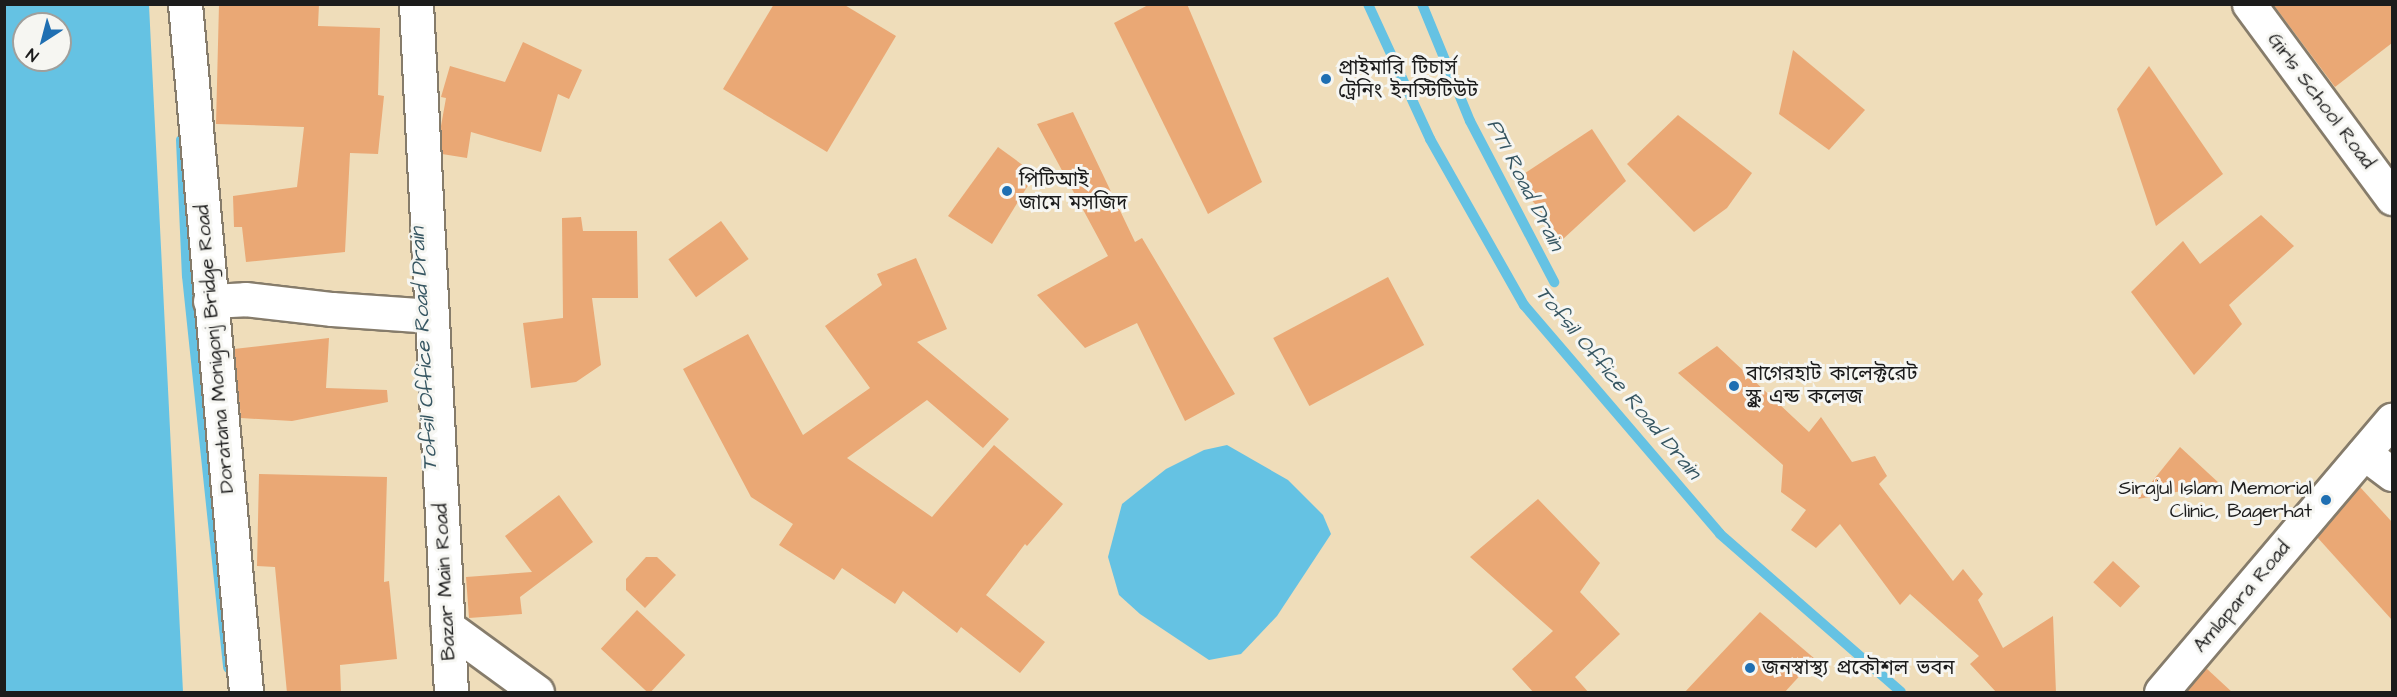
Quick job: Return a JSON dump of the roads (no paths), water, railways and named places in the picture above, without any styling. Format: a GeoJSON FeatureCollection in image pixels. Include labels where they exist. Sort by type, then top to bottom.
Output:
{"type":"FeatureCollection","features":[{"type":"Feature","properties":{"kind":"street","name":"Doratana Monigonj Bridge Road"},"geometry":{"type":"LineString","coordinates":[[185,4],[246,693]]}},
{"type":"Feature","properties":{"kind":"street","name":"Bazar Main Road"},"geometry":{"type":"LineString","coordinates":[[416,4],[451,693]]}},
{"type":"Feature","properties":{"kind":"street","name":"Girls School Road"},"geometry":{"type":"LineString","coordinates":[[2249,4],[2392,198]]}},
{"type":"Feature","properties":{"kind":"street"},"geometry":{"type":"LineString","coordinates":[[210,301],[245,299],[332,309],[432,316]]}},
{"type":"Feature","properties":{"kind":"street","name":"Amlapara Road"},"geometry":{"type":"LineString","coordinates":[[2161,693],[2392,420]]}},
{"type":"Feature","properties":{"kind":"street"},"geometry":{"type":"LineString","coordinates":[[2364,453],[2392,474]]}},
{"type":"Feature","properties":{"kind":"street"},"geometry":{"type":"LineString","coordinates":[[448,627],[537,693]]}},
{"type":"Feature","properties":{"kind":"water"},"geometry":{"type":"Polygon","coordinates":[[[4,5],[149,5],[183,692],[5,692],[4,5]]]}},
{"type":"Feature","properties":{"kind":"water"},"geometry":{"type":"Polygon","coordinates":[[[1227,445],[1288,480],[1323,515],[1331,534],[1277,616],[1241,654],[1209,660],[1140,614],[1119,595],[1108,557],[1122,504],[1166,469],[1204,450],[1227,445]]]}},
{"type":"Feature","properties":{"kind":"waterway","name":"Tofsil Office Road Drain"},"geometry":{"type":"LineString","coordinates":[[1368,4],[1430,139],[1524,305],[1720,534],[1901,692]]}},
{"type":"Feature","properties":{"kind":"waterway","name":"PTI Road Drain"},"geometry":{"type":"LineString","coordinates":[[1422,4],[1470,121],[1554,282]]}},
{"type":"Feature","properties":{"kind":"waterway"},"geometry":{"type":"LineString","coordinates":[[181,140],[187,276],[228,668]]}},
{"type":"Feature","properties":{"kind":"place","name":"প্রাইমারি টিচার্স ট্রেনিং ইনস্টিটিউট"},"geometry":{"type":"Point","coordinates":[1326,79]}},
{"type":"Feature","properties":{"kind":"place","name":"পিটিআই জামে মসজিদ"},"geometry":{"type":"Point","coordinates":[1007,191]}},
{"type":"Feature","properties":{"kind":"place","name":"বাগেরহাট কালেক্টরেট স্কুল এন্ড কলেজ"},"geometry":{"type":"Point","coordinates":[1734,386]}},
{"type":"Feature","properties":{"kind":"place","name":"Sirajul Islam Memorial Clinic, Bagerhat"},"geometry":{"type":"Point","coordinates":[2326,500]}},
{"type":"Feature","properties":{"kind":"place","name":"জনস্বাস্থ্য প্রকৌশল ভবন"},"geometry":{"type":"Point","coordinates":[1750,668]}}]}
